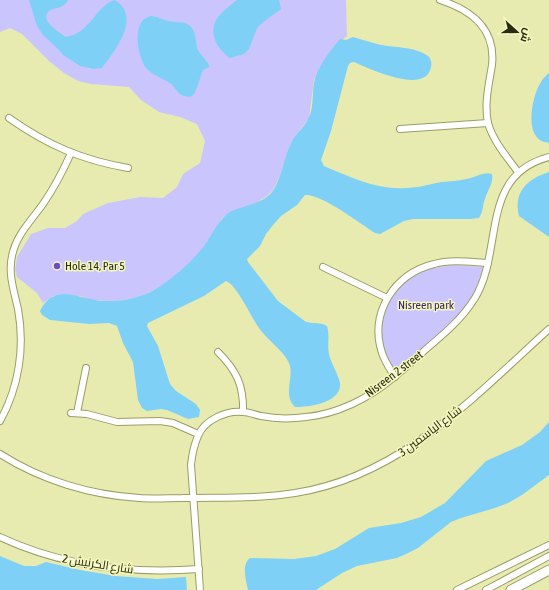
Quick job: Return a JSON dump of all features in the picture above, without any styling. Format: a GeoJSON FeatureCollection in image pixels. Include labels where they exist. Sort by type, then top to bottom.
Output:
{"type":"FeatureCollection","features":[{"type":"Feature","properties":{"kind":"main road"},"geometry":{"type":"LineString","coordinates":[[511,590],[549,570]]}},
{"type":"Feature","properties":{"kind":"street"},"geometry":{"type":"LineString","coordinates":[[440,0],[459,7],[475,17],[482,24],[490,40],[492,57],[486,94],[488,123],[497,143],[518,172]]}},
{"type":"Feature","properties":{"kind":"street"},"geometry":{"type":"LineString","coordinates":[[9,118],[28,132],[49,144],[102,163],[128,168]]}},
{"type":"Feature","properties":{"kind":"street"},"geometry":{"type":"LineString","coordinates":[[400,129],[488,123]]}},
{"type":"Feature","properties":{"kind":"street"},"geometry":{"type":"LineString","coordinates":[[0,421],[13,392],[20,358],[20,323],[11,275],[12,254],[19,236],[50,192],[71,153]]}},
{"type":"Feature","properties":{"kind":"street","name":"Nisreen 2 street"},"geometry":{"type":"LineString","coordinates":[[200,590],[191,465],[193,448],[198,434],[207,424],[218,416],[230,412],[243,412],[275,418],[291,419],[324,414],[361,399],[395,377],[448,331],[468,309],[482,283],[488,263],[499,205],[507,187],[518,172],[531,164],[549,157]]}},
{"type":"Feature","properties":{"kind":"street"},"geometry":{"type":"LineString","coordinates":[[395,377],[387,365],[382,352],[379,338],[379,324],[381,310],[387,298],[396,286],[407,276],[434,264],[448,262],[488,263]]}},
{"type":"Feature","properties":{"kind":"street"},"geometry":{"type":"LineString","coordinates":[[323,267],[387,298]]}},
{"type":"Feature","properties":{"kind":"street","name":"شارع الياسمين 3"},"geometry":{"type":"LineString","coordinates":[[0,454],[33,472],[58,482],[85,490],[112,495],[139,498],[194,498],[296,493],[336,483],[373,469],[415,444],[454,415],[549,329]]}},
{"type":"Feature","properties":{"kind":"street"},"geometry":{"type":"LineString","coordinates":[[218,352],[229,363],[239,381],[243,400],[243,412]]}},
{"type":"Feature","properties":{"kind":"street"},"geometry":{"type":"LineString","coordinates":[[86,368],[74,413],[87,414],[117,422],[160,421],[173,423],[198,434]]}},
{"type":"Feature","properties":{"kind":"street","name":"شارع الكرنيش 2"},"geometry":{"type":"LineString","coordinates":[[0,537],[45,554],[102,567],[160,571],[199,569]]}},
{"type":"Feature","properties":{"kind":"street"},"geometry":{"type":"LineString","coordinates":[[457,590],[549,545]]}},
{"type":"Feature","properties":{"kind":"street"},"geometry":{"type":"LineString","coordinates":[[486,590],[549,556]]}},
{"type":"Feature","properties":{"kind":"green space"},"geometry":{"type":"Polygon","coordinates":[[[0,0],[346,0],[347,36],[331,51],[320,67],[314,80],[309,118],[291,142],[280,175],[273,190],[267,196],[256,203],[229,213],[222,218],[201,251],[175,276],[158,288],[139,297],[119,301],[91,300],[81,296],[53,296],[43,303],[37,293],[17,277],[15,270],[17,257],[31,234],[48,228],[65,228],[77,221],[83,214],[108,203],[140,197],[163,198],[177,187],[183,174],[200,163],[205,141],[197,124],[180,117],[159,112],[141,100],[129,87],[91,84],[78,81],[64,73],[50,62],[22,34],[10,28],[0,32],[0,0]]]}},
{"type":"Feature","properties":{"kind":"green space","name":"Nisreen park"},"geometry":{"type":"Polygon","coordinates":[[[454,265],[483,267],[474,293],[467,305],[438,335],[396,371],[387,358],[382,338],[382,328],[386,307],[397,289],[409,278],[434,268],[454,265]]]}},
{"type":"Feature","properties":{"kind":"water"},"geometry":{"type":"Polygon","coordinates":[[[29,0],[68,0],[63,6],[50,10],[46,15],[49,23],[66,37],[82,30],[103,7],[115,0],[123,7],[126,15],[124,34],[102,68],[94,69],[80,66],[63,55],[43,35],[37,26],[29,0]]]}},
{"type":"Feature","properties":{"kind":"water"},"geometry":{"type":"Polygon","coordinates":[[[237,0],[279,0],[281,9],[257,28],[249,49],[244,54],[230,58],[221,50],[215,40],[213,28],[218,17],[237,0]]]}},
{"type":"Feature","properties":{"kind":"water"},"geometry":{"type":"Polygon","coordinates":[[[150,16],[171,22],[185,23],[193,29],[199,52],[208,63],[209,67],[203,70],[197,88],[192,96],[189,97],[180,94],[170,83],[154,75],[143,64],[138,46],[138,33],[142,22],[150,16]]]}},
{"type":"Feature","properties":{"kind":"water"},"geometry":{"type":"Polygon","coordinates":[[[353,37],[377,44],[416,50],[430,58],[431,67],[427,75],[419,79],[408,80],[383,74],[354,62],[350,63],[331,131],[321,160],[324,166],[364,182],[395,188],[415,187],[463,180],[489,173],[492,174],[491,184],[484,201],[481,215],[479,218],[471,219],[413,219],[404,221],[380,234],[375,233],[321,199],[305,195],[297,205],[281,216],[266,234],[260,246],[247,259],[278,301],[306,322],[327,326],[329,354],[340,383],[339,390],[336,395],[315,405],[295,407],[291,403],[289,387],[291,371],[288,361],[281,351],[263,333],[235,288],[226,281],[204,296],[148,323],[147,326],[158,346],[170,384],[176,391],[196,404],[200,410],[199,417],[188,419],[161,409],[147,411],[142,408],[138,400],[133,362],[123,343],[117,326],[109,323],[89,324],[50,320],[42,315],[40,311],[46,302],[60,294],[69,294],[95,300],[112,301],[127,300],[149,293],[182,269],[204,247],[219,222],[227,214],[239,208],[258,202],[270,195],[277,184],[291,143],[310,115],[314,83],[321,65],[340,39],[346,40],[353,37]]]}},
{"type":"Feature","properties":{"kind":"water"},"geometry":{"type":"Polygon","coordinates":[[[549,73],[549,143],[543,142],[537,138],[533,131],[532,109],[538,87],[549,73]]]}},
{"type":"Feature","properties":{"kind":"water"},"geometry":{"type":"Polygon","coordinates":[[[549,172],[549,237],[519,216],[518,200],[520,193],[528,183],[534,178],[549,172]]]}},
{"type":"Feature","properties":{"kind":"water"},"geometry":{"type":"Polygon","coordinates":[[[549,422],[549,475],[522,495],[508,503],[451,522],[418,548],[397,558],[357,566],[342,573],[316,590],[248,590],[245,569],[247,561],[250,558],[294,559],[316,556],[335,549],[369,528],[401,523],[421,517],[445,503],[486,461],[522,445],[540,432],[549,422]]]}},
{"type":"Feature","properties":{"kind":"water"},"geometry":{"type":"Polygon","coordinates":[[[0,556],[24,566],[36,566],[46,562],[116,576],[157,579],[186,577],[187,590],[0,590],[0,556]]]}},
{"type":"Feature","properties":{"kind":"place","name":"Hole 14, Par 5"},"geometry":{"type":"Point","coordinates":[57,266]}}]}
